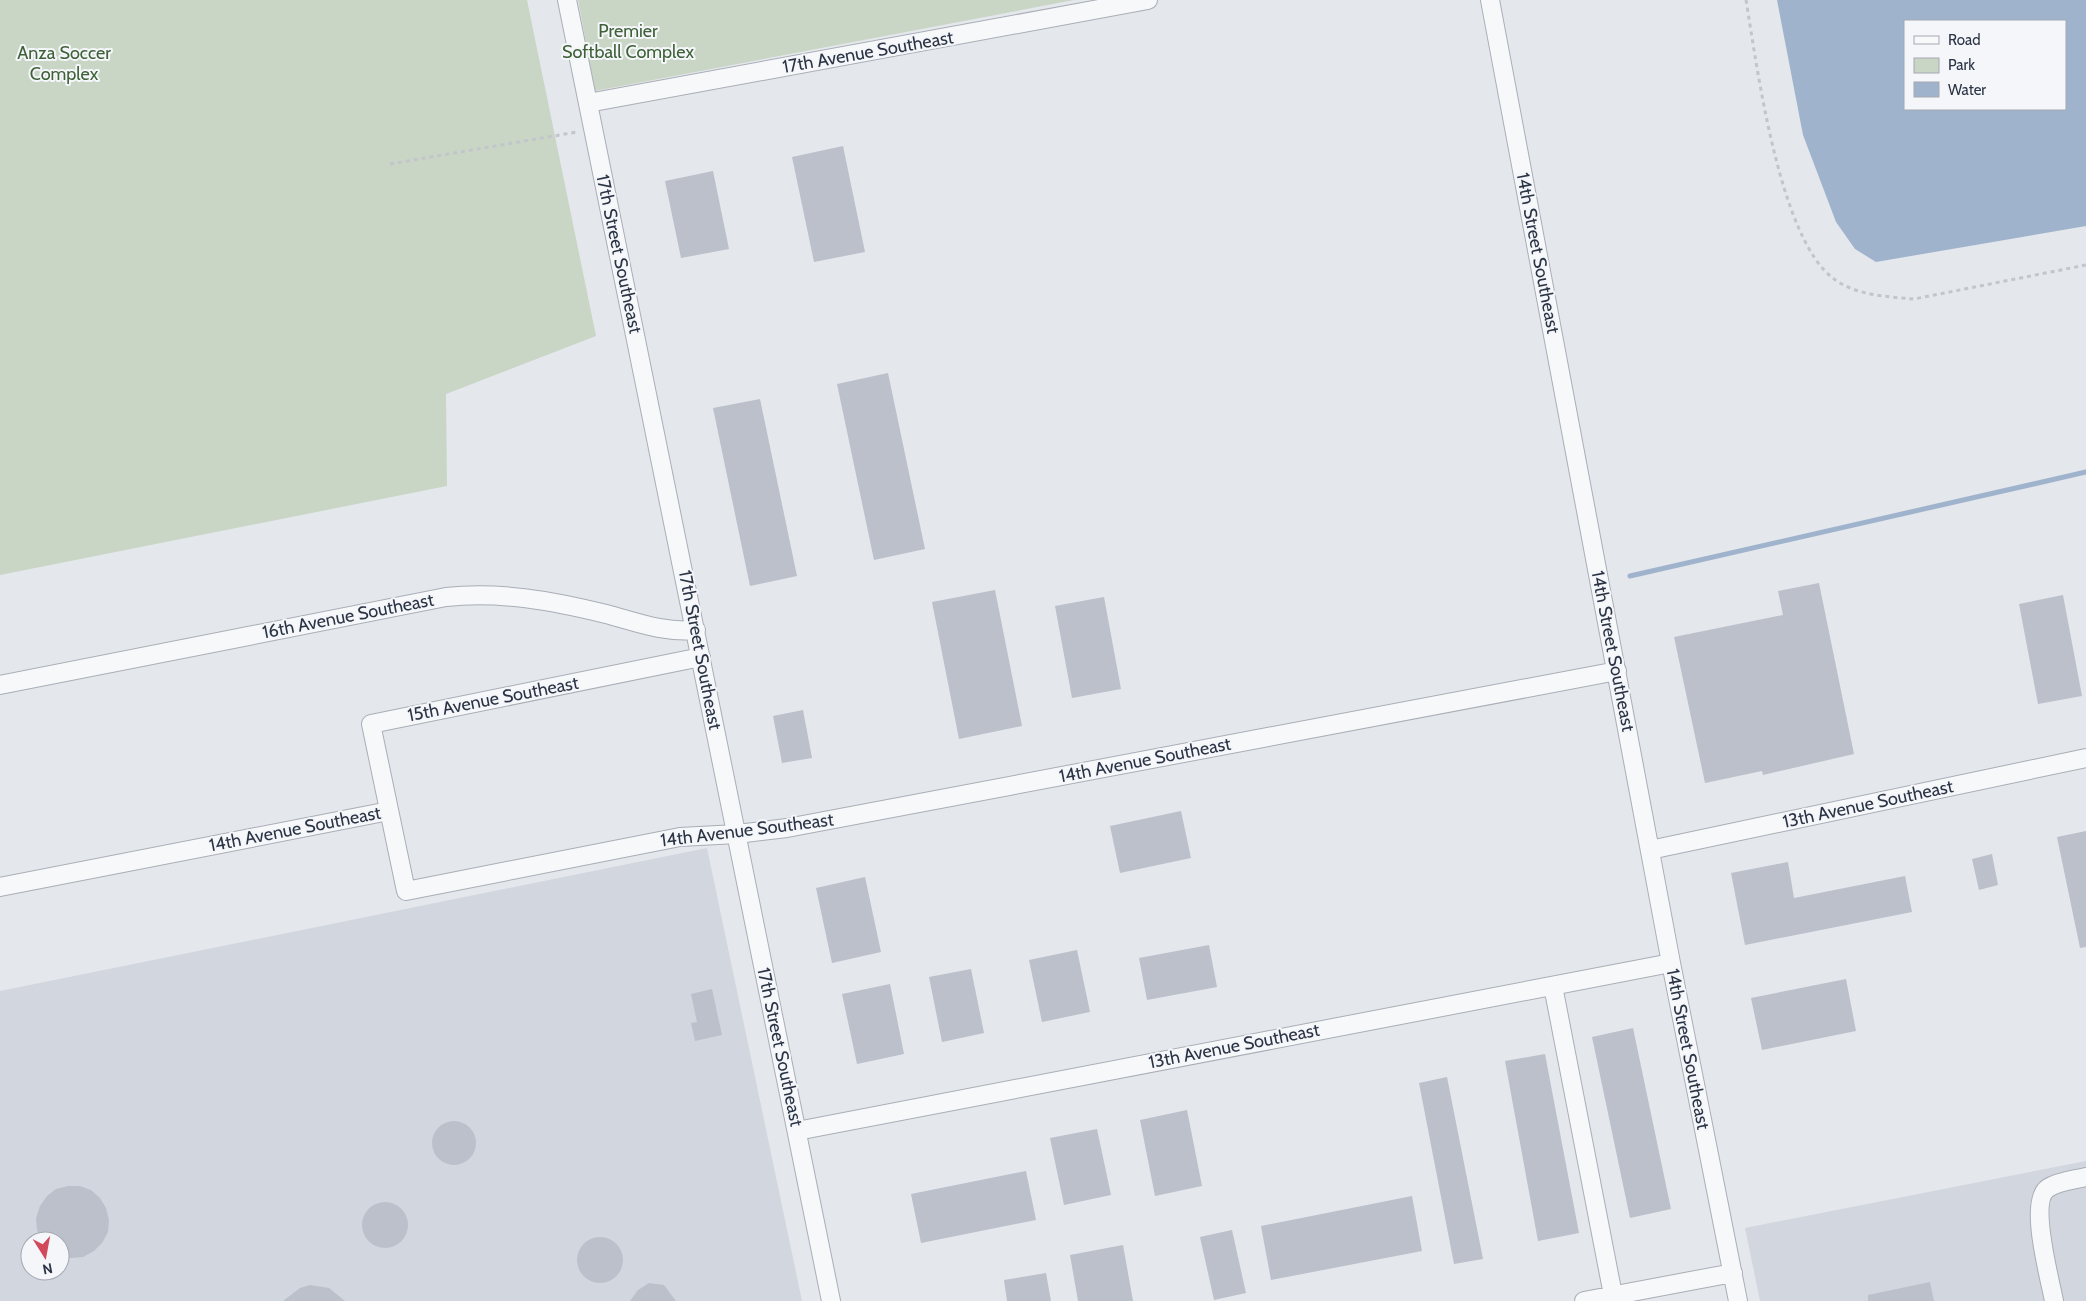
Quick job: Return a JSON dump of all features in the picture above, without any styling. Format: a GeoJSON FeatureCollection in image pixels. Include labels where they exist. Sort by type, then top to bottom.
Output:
{"type":"FeatureCollection","features":[{"type":"Feature","properties":{"kind":"street","name":"17th Street Southeast"},"geometry":{"type":"LineString","coordinates":[[567,0],[702,657],[831,1301]]}},
{"type":"Feature","properties":{"kind":"street","name":"17th Avenue Southeast"},"geometry":{"type":"LineString","coordinates":[[588,103],[1148,0]]}},
{"type":"Feature","properties":{"kind":"street","name":"14th Street Southeast"},"geometry":{"type":"LineString","coordinates":[[1490,0],[1671,963],[1738,1301]]}},
{"type":"Feature","properties":{"kind":"street","name":"16th Avenue Southeast"},"geometry":{"type":"LineString","coordinates":[[0,685],[261,633],[471,594],[540,600],[622,618],[656,629],[696,630]]}},
{"type":"Feature","properties":{"kind":"street","name":"15th Avenue Southeast"},"geometry":{"type":"LineString","coordinates":[[389,811],[371,724],[702,657]]}},
{"type":"Feature","properties":{"kind":"street","name":"14th Avenue Southeast"},"geometry":{"type":"LineString","coordinates":[[0,887],[389,811],[406,892],[680,837],[736,834],[788,828],[1617,671]]}},
{"type":"Feature","properties":{"kind":"street","name":"13th Avenue Southeast"},"geometry":{"type":"LineString","coordinates":[[1650,850],[2086,758]]}},
{"type":"Feature","properties":{"kind":"street","name":"13th Avenue Southeast"},"geometry":{"type":"LineString","coordinates":[[797,1131],[1671,963]]}},
{"type":"Feature","properties":{"kind":"street"},"geometry":{"type":"LineString","coordinates":[[1553,986],[1600,1299],[1733,1273]]}},
{"type":"Feature","properties":{"kind":"street"},"geometry":{"type":"LineString","coordinates":[[2054,1301],[2039,1214],[2040,1197],[2047,1188],[2059,1183],[2086,1177]]}},
{"type":"Feature","properties":{"kind":"path"},"geometry":{"type":"LineString","coordinates":[[1746,0],[1770,130],[1788,200],[1797,228],[1822,268],[1834,280],[1862,291],[1888,297],[1914,299],[2086,265]]}},
{"type":"Feature","properties":{"kind":"path"},"geometry":{"type":"LineString","coordinates":[[390,164],[594,129]]}},
{"type":"Feature","properties":{"kind":"shaded area"},"geometry":{"type":"Polygon","coordinates":[[[707,848],[802,1301],[0,1301],[0,991],[707,848]]]}},
{"type":"Feature","properties":{"kind":"shaded area"},"geometry":{"type":"Polygon","coordinates":[[[2086,1161],[2086,1301],[1760,1301],[1745,1228],[2086,1161]]]}},
{"type":"Feature","properties":{"kind":"green space","name":"Anza Soccer Complex"},"geometry":{"type":"Polygon","coordinates":[[[0,0],[527,0],[596,336],[446,394],[447,486],[0,575],[0,0]]]}},
{"type":"Feature","properties":{"kind":"green space","name":"Premier Softball Complex"},"geometry":{"type":"Polygon","coordinates":[[[578,0],[1074,0],[595,91],[578,0]]]}},
{"type":"Feature","properties":{"kind":"water"},"geometry":{"type":"Polygon","coordinates":[[[1777,0],[2086,0],[2086,226],[1876,262],[1855,249],[1836,222],[1803,135],[1777,0]]]}},
{"type":"Feature","properties":{"kind":"building"},"geometry":{"type":"Polygon","coordinates":[[[843,146],[865,252],[814,262],[792,157],[843,146]]]}},
{"type":"Feature","properties":{"kind":"building"},"geometry":{"type":"Polygon","coordinates":[[[713,171],[729,249],[681,258],[665,181],[713,171]]]}},
{"type":"Feature","properties":{"kind":"building"},"geometry":{"type":"Polygon","coordinates":[[[888,373],[925,549],[874,560],[837,384],[888,373]]]}},
{"type":"Feature","properties":{"kind":"building"},"geometry":{"type":"Polygon","coordinates":[[[760,399],[797,576],[750,586],[713,408],[760,399]]]}},
{"type":"Feature","properties":{"kind":"building"},"geometry":{"type":"Polygon","coordinates":[[[1819,583],[1854,754],[1763,775],[1762,771],[1705,783],[1674,637],[1783,615],[1778,591],[1819,583]]]}},
{"type":"Feature","properties":{"kind":"building"},"geometry":{"type":"Polygon","coordinates":[[[995,590],[1022,726],[959,739],[932,602],[995,590]]]}},
{"type":"Feature","properties":{"kind":"building"},"geometry":{"type":"Polygon","coordinates":[[[2063,595],[2082,696],[2038,704],[2019,604],[2063,595]]]}},
{"type":"Feature","properties":{"kind":"building"},"geometry":{"type":"Polygon","coordinates":[[[1104,597],[1121,689],[1072,698],[1055,606],[1104,597]]]}},
{"type":"Feature","properties":{"kind":"building"},"geometry":{"type":"Polygon","coordinates":[[[803,710],[812,758],[782,763],[773,716],[803,710]]]}},
{"type":"Feature","properties":{"kind":"building"},"geometry":{"type":"Polygon","coordinates":[[[1181,811],[1191,858],[1120,873],[1110,826],[1181,811]]]}},
{"type":"Feature","properties":{"kind":"building"},"geometry":{"type":"Polygon","coordinates":[[[2086,831],[2086,947],[2080,948],[2057,837],[2086,831]]]}},
{"type":"Feature","properties":{"kind":"building"},"geometry":{"type":"Polygon","coordinates":[[[1992,854],[1998,885],[1979,890],[1972,859],[1992,854]]]}},
{"type":"Feature","properties":{"kind":"building"},"geometry":{"type":"Polygon","coordinates":[[[1788,862],[1794,898],[1905,876],[1912,912],[1745,945],[1731,873],[1788,862]]]}},
{"type":"Feature","properties":{"kind":"building"},"geometry":{"type":"Polygon","coordinates":[[[865,877],[881,952],[832,963],[816,888],[865,877]]]}},
{"type":"Feature","properties":{"kind":"building"},"geometry":{"type":"Polygon","coordinates":[[[1209,945],[1217,987],[1147,1000],[1139,958],[1209,945]]]}},
{"type":"Feature","properties":{"kind":"building"},"geometry":{"type":"Polygon","coordinates":[[[1077,950],[1090,1012],[1042,1022],[1029,960],[1077,950]]]}},
{"type":"Feature","properties":{"kind":"building"},"geometry":{"type":"Polygon","coordinates":[[[971,969],[984,1033],[942,1042],[929,977],[971,969]]]}},
{"type":"Feature","properties":{"kind":"building"},"geometry":{"type":"Polygon","coordinates":[[[1846,979],[1856,1031],[1762,1050],[1751,998],[1846,979]]]}},
{"type":"Feature","properties":{"kind":"building"},"geometry":{"type":"Polygon","coordinates":[[[890,984],[904,1054],[857,1064],[842,994],[890,984]]]}},
{"type":"Feature","properties":{"kind":"building"},"geometry":{"type":"Polygon","coordinates":[[[712,989],[722,1035],[695,1041],[691,1023],[697,1022],[691,994],[712,989]]]}},
{"type":"Feature","properties":{"kind":"building"},"geometry":{"type":"Polygon","coordinates":[[[1633,1028],[1671,1209],[1630,1218],[1592,1037],[1633,1028]]]}},
{"type":"Feature","properties":{"kind":"building"},"geometry":{"type":"Polygon","coordinates":[[[1545,1054],[1579,1233],[1538,1241],[1505,1061],[1545,1054]]]}},
{"type":"Feature","properties":{"kind":"building"},"geometry":{"type":"Polygon","coordinates":[[[1447,1077],[1483,1259],[1454,1264],[1419,1083],[1447,1077]]]}},
{"type":"Feature","properties":{"kind":"building"},"geometry":{"type":"Polygon","coordinates":[[[1187,1110],[1202,1186],[1155,1196],[1140,1120],[1187,1110]]]}},
{"type":"Feature","properties":{"kind":"building"},"geometry":{"type":"Polygon","coordinates":[[[454,1121],[466,1125],[472,1131],[476,1143],[472,1155],[466,1161],[454,1165],[442,1161],[436,1155],[432,1143],[436,1131],[442,1125],[454,1121]]]}},
{"type":"Feature","properties":{"kind":"building"},"geometry":{"type":"Polygon","coordinates":[[[1097,1129],[1111,1195],[1064,1205],[1050,1138],[1097,1129]]]}},
{"type":"Feature","properties":{"kind":"building"},"geometry":{"type":"Polygon","coordinates":[[[1026,1171],[1036,1220],[921,1243],[911,1194],[1026,1171]]]}},
{"type":"Feature","properties":{"kind":"building"},"geometry":{"type":"Polygon","coordinates":[[[80,1186],[91,1190],[100,1198],[106,1208],[109,1220],[108,1232],[102,1243],[94,1251],[83,1257],[70,1258],[70,1231],[37,1230],[36,1218],[40,1206],[47,1196],[56,1189],[80,1186]]]}},
{"type":"Feature","properties":{"kind":"building"},"geometry":{"type":"Polygon","coordinates":[[[1412,1196],[1422,1251],[1271,1280],[1261,1226],[1412,1196]]]}},
{"type":"Feature","properties":{"kind":"building"},"geometry":{"type":"Polygon","coordinates":[[[381,1202],[389,1202],[398,1206],[404,1212],[408,1225],[404,1238],[398,1244],[389,1248],[381,1248],[372,1244],[366,1238],[362,1229],[362,1221],[366,1212],[372,1206],[381,1202]]]}},
{"type":"Feature","properties":{"kind":"building"},"geometry":{"type":"Polygon","coordinates":[[[1232,1230],[1246,1293],[1214,1300],[1200,1237],[1232,1230]]]}},
{"type":"Feature","properties":{"kind":"building"},"geometry":{"type":"Polygon","coordinates":[[[605,1237],[617,1243],[622,1251],[622,1269],[617,1277],[609,1282],[595,1283],[583,1277],[578,1269],[577,1255],[583,1243],[591,1238],[605,1237]]]}},
{"type":"Feature","properties":{"kind":"building"},"geometry":{"type":"Polygon","coordinates":[[[1123,1245],[1133,1301],[1078,1301],[1070,1255],[1123,1245]]]}},
{"type":"Feature","properties":{"kind":"building"},"geometry":{"type":"Polygon","coordinates":[[[1046,1273],[1051,1301],[1007,1301],[1004,1280],[1046,1273]]]}},
{"type":"Feature","properties":{"kind":"building"},"geometry":{"type":"Polygon","coordinates":[[[1930,1282],[1934,1301],[1868,1301],[1868,1295],[1930,1282]]]}},
{"type":"Feature","properties":{"kind":"building"},"geometry":{"type":"Polygon","coordinates":[[[649,1283],[664,1285],[676,1301],[630,1301],[638,1290],[649,1283]]]}},
{"type":"Feature","properties":{"kind":"building"},"geometry":{"type":"Polygon","coordinates":[[[310,1285],[329,1288],[345,1301],[283,1301],[300,1288],[310,1285]]]}},
{"type":"Feature","properties":{"kind":"waterway"},"geometry":{"type":"LineString","coordinates":[[1630,576],[2086,472]]}}]}
